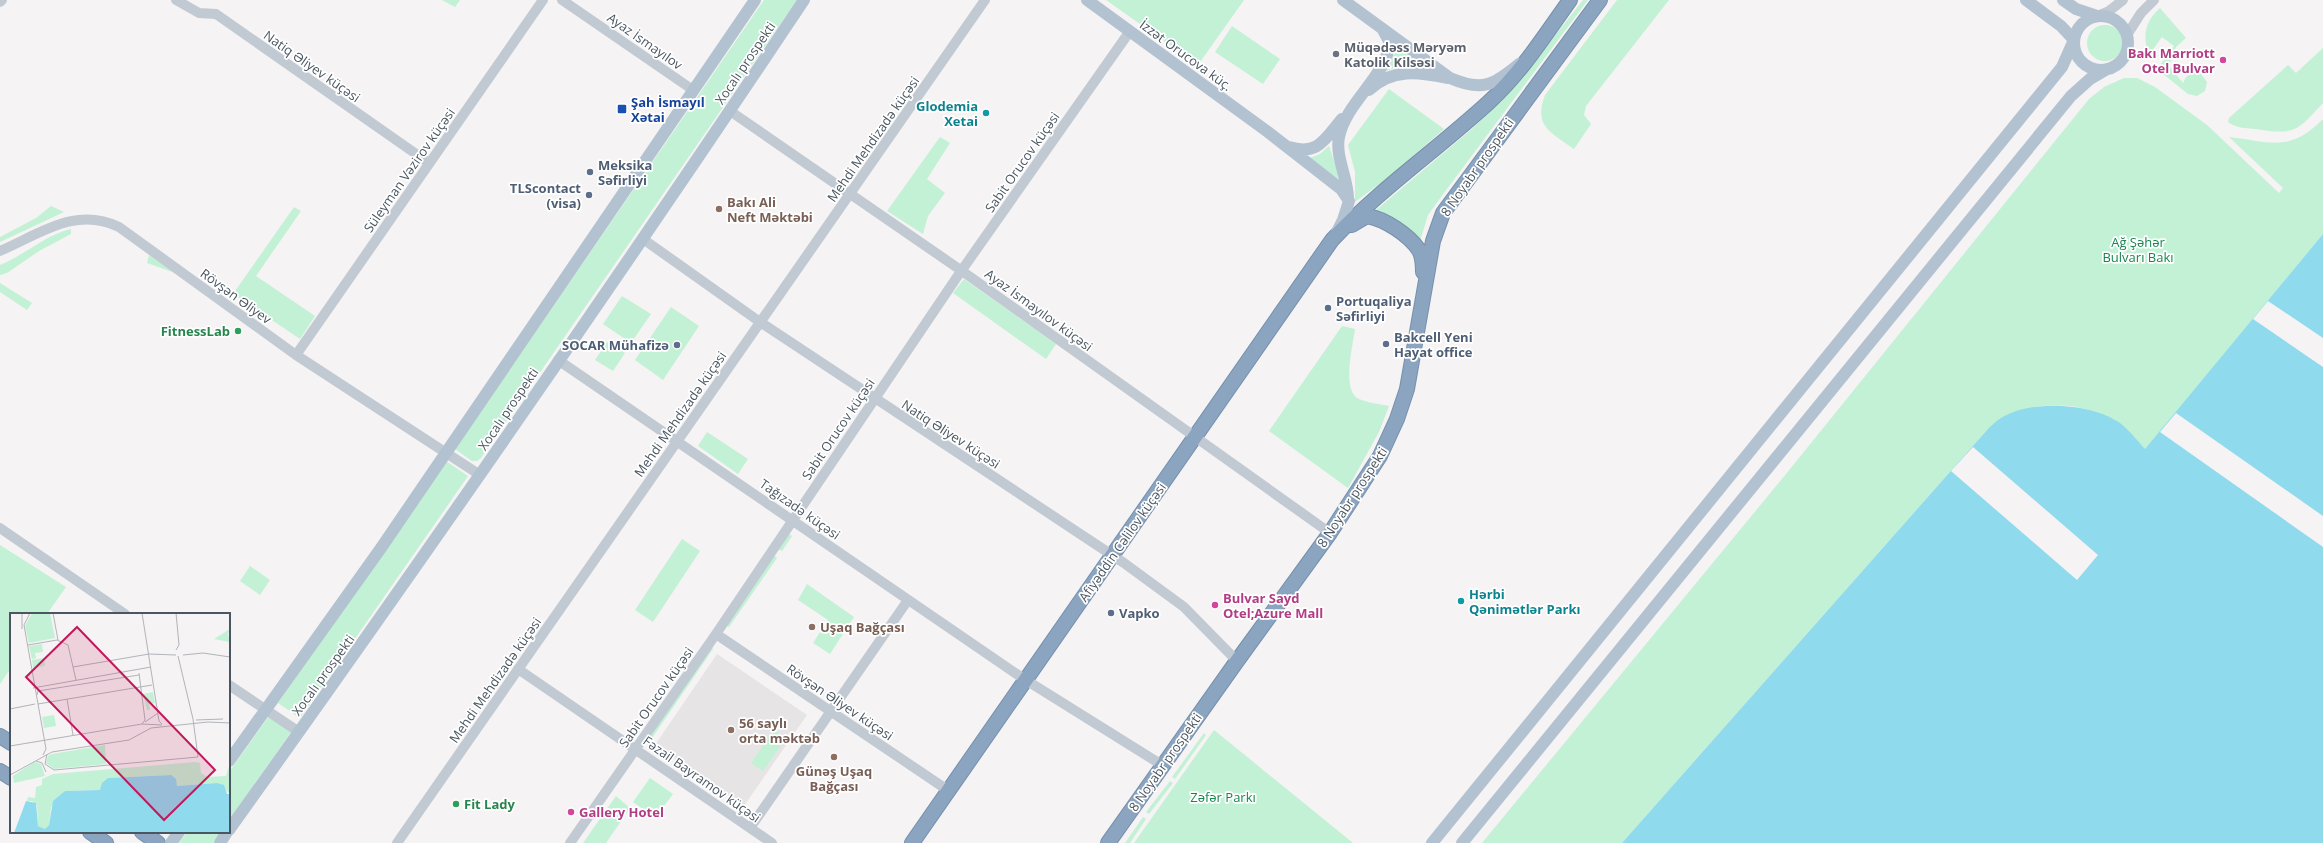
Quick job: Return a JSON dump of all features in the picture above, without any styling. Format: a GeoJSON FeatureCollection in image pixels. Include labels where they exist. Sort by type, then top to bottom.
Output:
{"type":"FeatureCollection","features":[{"type":"Feature","properties":{"kind":"highway","name":"8 Noyabr prospekti"},"geometry":{"type":"LineString","coordinates":[[1332,240],[1361,210],[1490,102],[1530,55],[1570,0]]}},
{"type":"Feature","properties":{"kind":"highway","name":"8 Noyabr prospekti"},"geometry":{"type":"LineString","coordinates":[[1108,843],[1162,765],[1330,533],[1372,469],[1398,419],[1411,370],[1424,288],[1437,226],[1452,198],[1600,0]]}},
{"type":"Feature","properties":{"kind":"highway"},"geometry":{"type":"LineString","coordinates":[[1332,240],[1364,218],[1376,218],[1382,221],[1408,239],[1419,250],[1422,263],[1424,288]]}},
{"type":"Feature","properties":{"kind":"highway","name":"Afiyəddin Cəlilov küçəsi"},"geometry":{"type":"LineString","coordinates":[[912,843],[1332,240]]}},
{"type":"Feature","properties":{"kind":"highway"},"geometry":{"type":"LineString","coordinates":[[0,736],[10,742]]}},
{"type":"Feature","properties":{"kind":"highway"},"geometry":{"type":"LineString","coordinates":[[0,771],[10,777]]}},
{"type":"Feature","properties":{"kind":"highway"},"geometry":{"type":"LineString","coordinates":[[91,833],[106,843]]}},
{"type":"Feature","properties":{"kind":"highway"},"geometry":{"type":"LineString","coordinates":[[143,833],[158,843]]}},
{"type":"Feature","properties":{"kind":"main road","name":"Xocalı prospekti"},"geometry":{"type":"LineString","coordinates":[[230,760],[446,453],[755,0]]}},
{"type":"Feature","properties":{"kind":"main road","name":"Xocalı prospekti"},"geometry":{"type":"LineString","coordinates":[[230,828],[480,475],[643,239],[804,0]]}},
{"type":"Feature","properties":{"kind":"main road","name":"İzzət Orucova küç."},"geometry":{"type":"LineString","coordinates":[[1087,0],[1285,145],[1341,189],[1348,201]]}},
{"type":"Feature","properties":{"kind":"main road"},"geometry":{"type":"LineString","coordinates":[[1343,0],[1450,78]]}},
{"type":"Feature","properties":{"kind":"main road"},"geometry":{"type":"LineString","coordinates":[[2026,0],[2061,26],[2074,40],[2078,57],[2083,64],[2091,68],[2107,69]]}},
{"type":"Feature","properties":{"kind":"main road"},"geometry":{"type":"LineString","coordinates":[[1462,843],[2072,96],[2090,79],[2118,64],[2124,57],[2128,48],[2127,35],[2124,28],[2112,18],[2097,16],[2076,9],[2063,0]]}},
{"type":"Feature","properties":{"kind":"main road"},"geometry":{"type":"LineString","coordinates":[[1432,843],[2051,82],[2067,58],[2081,24],[2097,16]]}},
{"type":"Feature","properties":{"kind":"main road"},"geometry":{"type":"LineString","coordinates":[[1332,240],[1343,220],[1348,201],[1338,139],[1356,103],[1380,67],[1389,49],[1388,36],[1376,23]]}},
{"type":"Feature","properties":{"kind":"main road"},"geometry":{"type":"LineString","coordinates":[[1285,145],[1308,150],[1314,149],[1320,145],[1356,103],[1379,81],[1394,74],[1410,72],[1450,78],[1473,86],[1489,85],[1501,78],[1530,55]]}},
{"type":"Feature","properties":{"kind":"main road"},"geometry":{"type":"LineString","coordinates":[[171,843],[178,833]]}},
{"type":"Feature","properties":{"kind":"main road","name":"Xocalı prospekti"},"geometry":{"type":"LineString","coordinates":[[220,843],[227,833]]}},
{"type":"Feature","properties":{"kind":"street","name":"Natiq Əliyev küçəsi"},"geometry":{"type":"LineString","coordinates":[[176,0],[199,13],[216,14],[429,163]]}},
{"type":"Feature","properties":{"kind":"street","name":"Süleyman Vəzirov küçəsi"},"geometry":{"type":"LineString","coordinates":[[296,355],[542,0]]}},
{"type":"Feature","properties":{"kind":"street","name":"Ayaz İsmayılov"},"geometry":{"type":"LineString","coordinates":[[562,0],[693,90]]}},
{"type":"Feature","properties":{"kind":"street","name":"Mehdi Mehdizadə küçəsi"},"geometry":{"type":"LineString","coordinates":[[397,843],[985,0]]}},
{"type":"Feature","properties":{"kind":"street"},"geometry":{"type":"LineString","coordinates":[[2097,16],[2109,11],[2123,0]]}},
{"type":"Feature","properties":{"kind":"street"},"geometry":{"type":"LineString","coordinates":[[2127,35],[2141,13],[2154,0]]}},
{"type":"Feature","properties":{"kind":"street","name":"Sabit Orucov küçəsi"},"geometry":{"type":"LineString","coordinates":[[570,843],[716,634],[962,271],[1130,31]]}},
{"type":"Feature","properties":{"kind":"street","name":"Ayaz İsmayılov küçəsi"},"geometry":{"type":"LineString","coordinates":[[730,111],[849,195],[962,271],[1330,533]]}},
{"type":"Feature","properties":{"kind":"street","name":"Rövşən Əliyev"},"geometry":{"type":"LineString","coordinates":[[0,251],[73,220],[90,219],[111,223],[296,355],[480,475]]}},
{"type":"Feature","properties":{"kind":"street","name":"Natiq Əliyev küçəsi"},"geometry":{"type":"LineString","coordinates":[[643,239],[760,322],[1112,556],[1184,607],[1237,661]]}},
{"type":"Feature","properties":{"kind":"street","name":"Tağızadə küçəsi"},"geometry":{"type":"LineString","coordinates":[[558,360],[793,519],[908,600],[1026,680]]}},
{"type":"Feature","properties":{"kind":"street"},"geometry":{"type":"LineString","coordinates":[[0,528],[124,613]]}},
{"type":"Feature","properties":{"kind":"street"},"geometry":{"type":"LineString","coordinates":[[750,828],[908,600]]}},
{"type":"Feature","properties":{"kind":"street","name":"Rövşən Əliyev küçəsi"},"geometry":{"type":"LineString","coordinates":[[716,634],[949,791]]}},
{"type":"Feature","properties":{"kind":"street","name":"Fəzail Bayramov küçəsi"},"geometry":{"type":"LineString","coordinates":[[518,669],[772,843]]}},
{"type":"Feature","properties":{"kind":"street"},"geometry":{"type":"LineString","coordinates":[[1026,680],[1162,765]]}},
{"type":"Feature","properties":{"kind":"street"},"geometry":{"type":"LineString","coordinates":[[230,686],[299,732]]}},
{"type":"Feature","properties":{"kind":"shaded area","name":"56 saylı orta məktəb"},"geometry":{"type":"Polygon","coordinates":[[[717,654],[807,715],[744,806],[655,745],[717,654]]]}},
{"type":"Feature","properties":{"kind":"green space"},"geometry":{"type":"Polygon","coordinates":[[[442,0],[460,0],[455,7],[442,0]]]}},
{"type":"Feature","properties":{"kind":"green space"},"geometry":{"type":"Polygon","coordinates":[[[764,0],[797,0],[481,458],[477,461],[472,461],[455,449],[764,0]]]}},
{"type":"Feature","properties":{"kind":"green space"},"geometry":{"type":"Polygon","coordinates":[[[1106,0],[1244,0],[1198,65],[1106,0]]]}},
{"type":"Feature","properties":{"kind":"green space"},"geometry":{"type":"Polygon","coordinates":[[[1583,0],[1588,0],[1428,215],[1420,241],[1376,210],[1472,129],[1514,87],[1583,0]]]}},
{"type":"Feature","properties":{"kind":"green space"},"geometry":{"type":"Polygon","coordinates":[[[1617,0],[1669,0],[1586,106],[1584,115],[1591,124],[1574,149],[1546,128],[1541,114],[1545,95],[1617,0]]]}},
{"type":"Feature","properties":{"kind":"green space"},"geometry":{"type":"Polygon","coordinates":[[[2160,8],[2186,38],[2176,47],[2169,66],[2183,83],[2186,77],[2193,72],[2201,74],[2207,82],[2205,91],[2197,96],[2188,94],[2157,69],[2174,46],[2162,37],[2149,55],[2145,36],[2146,30],[2151,18],[2160,8]]]}},
{"type":"Feature","properties":{"kind":"green space"},"geometry":{"type":"Polygon","coordinates":[[[2109,25],[2118,30],[2122,36],[2122,50],[2118,56],[2109,61],[2101,61],[2092,56],[2088,50],[2087,39],[2092,30],[2098,26],[2109,25]]]}},
{"type":"Feature","properties":{"kind":"green space"},"geometry":{"type":"Polygon","coordinates":[[[1232,26],[1280,59],[1263,84],[1215,52],[1232,26]]]}},
{"type":"Feature","properties":{"kind":"green space"},"geometry":{"type":"Polygon","coordinates":[[[1398,46],[1425,65],[1405,65],[1395,67],[1385,72],[1398,46]]]}},
{"type":"Feature","properties":{"kind":"green space"},"geometry":{"type":"Polygon","coordinates":[[[2323,48],[2323,103],[2300,126],[2287,131],[2279,132],[2241,127],[2228,122],[2229,118],[2288,65],[2296,73],[2323,48]]]}},
{"type":"Feature","properties":{"kind":"green space","name":"Ağ Şəhər Bulvarı Bakı"},"geometry":{"type":"Polygon","coordinates":[[[2124,78],[2137,78],[2155,87],[2207,125],[2279,193],[2283,188],[2229,137],[2279,143],[2290,141],[2311,130],[2323,119],[2323,234],[2145,450],[2133,436],[2120,425],[2105,416],[2088,410],[2071,406],[2054,405],[2036,407],[2015,412],[1987,430],[1622,843],[1482,843],[1786,474],[2089,99],[2104,87],[2124,78]]]}},
{"type":"Feature","properties":{"kind":"green space"},"geometry":{"type":"Polygon","coordinates":[[[1389,89],[1444,129],[1390,176],[1355,202],[1355,172],[1348,145],[1389,89]]]}},
{"type":"Feature","properties":{"kind":"green space"},"geometry":{"type":"Polygon","coordinates":[[[940,137],[950,143],[927,179],[945,193],[928,216],[923,234],[887,211],[940,137]]]}},
{"type":"Feature","properties":{"kind":"green space"},"geometry":{"type":"Polygon","coordinates":[[[1329,146],[1341,181],[1310,158],[1320,154],[1329,146]]]}},
{"type":"Feature","properties":{"kind":"green space"},"geometry":{"type":"Polygon","coordinates":[[[51,206],[64,212],[0,242],[0,237],[36,218],[51,206]]]}},
{"type":"Feature","properties":{"kind":"green space"},"geometry":{"type":"Polygon","coordinates":[[[294,207],[301,211],[256,276],[315,316],[300,339],[233,294],[294,207]]]}},
{"type":"Feature","properties":{"kind":"green space"},"geometry":{"type":"Polygon","coordinates":[[[71,229],[71,234],[39,251],[7,273],[0,275],[0,265],[44,240],[71,229]]]}},
{"type":"Feature","properties":{"kind":"green space"},"geometry":{"type":"Polygon","coordinates":[[[149,255],[175,273],[147,263],[149,255]]]}},
{"type":"Feature","properties":{"kind":"green space"},"geometry":{"type":"Polygon","coordinates":[[[964,279],[1056,344],[1046,359],[953,293],[964,279]]]}},
{"type":"Feature","properties":{"kind":"green space"},"geometry":{"type":"Polygon","coordinates":[[[0,283],[32,303],[27,310],[0,292],[0,283]]]}},
{"type":"Feature","properties":{"kind":"green space"},"geometry":{"type":"Polygon","coordinates":[[[622,296],[651,314],[631,343],[603,324],[622,296]]]}},
{"type":"Feature","properties":{"kind":"green space"},"geometry":{"type":"Polygon","coordinates":[[[671,307],[699,326],[663,380],[635,360],[671,307]]]}},
{"type":"Feature","properties":{"kind":"green space"},"geometry":{"type":"Polygon","coordinates":[[[1342,326],[1355,329],[1349,378],[1350,387],[1354,394],[1359,399],[1389,406],[1379,432],[1348,488],[1269,431],[1342,326]]]}},
{"type":"Feature","properties":{"kind":"green space"},"geometry":{"type":"Polygon","coordinates":[[[607,342],[625,353],[613,371],[595,360],[607,342]]]}},
{"type":"Feature","properties":{"kind":"green space"},"geometry":{"type":"Polygon","coordinates":[[[707,432],[748,459],[738,474],[698,446],[707,432]]]}},
{"type":"Feature","properties":{"kind":"green space"},"geometry":{"type":"Polygon","coordinates":[[[446,461],[468,476],[300,718],[278,703],[446,461]]]}},
{"type":"Feature","properties":{"kind":"green space"},"geometry":{"type":"Polygon","coordinates":[[[786,532],[792,536],[782,551],[776,548],[786,532]]]}},
{"type":"Feature","properties":{"kind":"green space"},"geometry":{"type":"Polygon","coordinates":[[[682,539],[700,551],[653,622],[635,610],[682,539]]]}},
{"type":"Feature","properties":{"kind":"green space"},"geometry":{"type":"Polygon","coordinates":[[[0,545],[66,587],[48,613],[10,613],[10,669],[0,684],[0,545]]]}},
{"type":"Feature","properties":{"kind":"green space"},"geometry":{"type":"Polygon","coordinates":[[[772,553],[777,558],[729,627],[724,624],[772,553]]]}},
{"type":"Feature","properties":{"kind":"green space"},"geometry":{"type":"Polygon","coordinates":[[[250,566],[270,580],[260,595],[240,581],[250,566]]]}},
{"type":"Feature","properties":{"kind":"green space"},"geometry":{"type":"Polygon","coordinates":[[[807,584],[854,617],[830,654],[813,643],[828,620],[798,600],[807,584]]]}},
{"type":"Feature","properties":{"kind":"green space"},"geometry":{"type":"Polygon","coordinates":[[[710,645],[713,649],[650,741],[646,738],[710,645]]]}},
{"type":"Feature","properties":{"kind":"green space"},"geometry":{"type":"Polygon","coordinates":[[[269,716],[291,732],[230,819],[230,771],[269,716]]]}},
{"type":"Feature","properties":{"kind":"green space"},"geometry":{"type":"Polygon","coordinates":[[[774,730],[786,738],[763,771],[751,763],[774,730]]]}},
{"type":"Feature","properties":{"kind":"green space","name":"Zəfər Parkı"},"geometry":{"type":"Polygon","coordinates":[[[1214,730],[1353,843],[1134,843],[1214,730]]]}},
{"type":"Feature","properties":{"kind":"green space"},"geometry":{"type":"Polygon","coordinates":[[[1204,733],[1206,735],[1175,779],[1172,777],[1204,733]]]}},
{"type":"Feature","properties":{"kind":"green space"},"geometry":{"type":"Polygon","coordinates":[[[650,778],[673,794],[655,818],[633,802],[650,778]]]}},
{"type":"Feature","properties":{"kind":"green space"},"geometry":{"type":"Polygon","coordinates":[[[1170,781],[1173,783],[1149,814],[1146,812],[1170,781]]]}},
{"type":"Feature","properties":{"kind":"green space"},"geometry":{"type":"Polygon","coordinates":[[[616,796],[630,808],[606,843],[583,843],[616,796]]]}},
{"type":"Feature","properties":{"kind":"green space"},"geometry":{"type":"Polygon","coordinates":[[[1143,817],[1146,819],[1130,843],[1125,843],[1143,817]]]}},
{"type":"Feature","properties":{"kind":"green space"},"geometry":{"type":"Polygon","coordinates":[[[186,833],[220,833],[213,843],[179,843],[186,833]]]}},
{"type":"Feature","properties":{"kind":"water"},"geometry":{"type":"Polygon","coordinates":[[[2323,234],[2323,843],[1622,843],[1987,430],[2001,418],[2028,408],[2061,406],[2078,408],[2094,411],[2108,416],[2120,423],[2145,449],[2323,234]]]}},
{"type":"Feature","properties":{"kind":"pier"},"geometry":{"type":"Polygon","coordinates":[[[2268,301],[2323,338],[2323,367],[2253,319],[2268,301]]]}},
{"type":"Feature","properties":{"kind":"pier"},"geometry":{"type":"Polygon","coordinates":[[[2176,413],[2323,516],[2323,547],[2160,432],[2176,413]]]}},
{"type":"Feature","properties":{"kind":"pier"},"geometry":{"type":"Polygon","coordinates":[[[1973,447],[2098,555],[2077,580],[1951,471],[1973,447]]]}},
{"type":"Feature","properties":{"kind":"place","name":"Müqədəss Məryəm Katolik Kilsəsi"},"geometry":{"type":"Point","coordinates":[1336,54]}},
{"type":"Feature","properties":{"kind":"place","name":"Bakı Marriott Otel Bulvar"},"geometry":{"type":"Point","coordinates":[2223,60]}},
{"type":"Feature","properties":{"kind":"place","name":"Şah İsmayıl Xətai"},"geometry":{"type":"Point","coordinates":[622,109]}},
{"type":"Feature","properties":{"kind":"place","name":"Glodemia Xetai"},"geometry":{"type":"Point","coordinates":[986,113]}},
{"type":"Feature","properties":{"kind":"place","name":"Meksika Səfirliyi"},"geometry":{"type":"Point","coordinates":[590,172]}},
{"type":"Feature","properties":{"kind":"place","name":"TLScontact (visa)"},"geometry":{"type":"Point","coordinates":[589,195]}},
{"type":"Feature","properties":{"kind":"place","name":"Bakı Ali Neft Məktəbi"},"geometry":{"type":"Point","coordinates":[719,209]}},
{"type":"Feature","properties":{"kind":"place","name":"Portuqaliya Səfirliyi"},"geometry":{"type":"Point","coordinates":[1328,308]}},
{"type":"Feature","properties":{"kind":"place","name":"FitnessLab"},"geometry":{"type":"Point","coordinates":[238,331]}},
{"type":"Feature","properties":{"kind":"place","name":"Bakcell Yeni Hayat office"},"geometry":{"type":"Point","coordinates":[1386,344]}},
{"type":"Feature","properties":{"kind":"place","name":"SOCAR Mühafizə"},"geometry":{"type":"Point","coordinates":[677,345]}},
{"type":"Feature","properties":{"kind":"place","name":"Hərbi Qənimətlər Parkı"},"geometry":{"type":"Point","coordinates":[1461,601]}},
{"type":"Feature","properties":{"kind":"place","name":"Bulvar Sayd Otel;Azure Mall"},"geometry":{"type":"Point","coordinates":[1215,605]}},
{"type":"Feature","properties":{"kind":"place","name":"Vapko"},"geometry":{"type":"Point","coordinates":[1111,613]}},
{"type":"Feature","properties":{"kind":"place","name":"Uşaq Bağçası"},"geometry":{"type":"Point","coordinates":[812,627]}},
{"type":"Feature","properties":{"kind":"place","name":"56 saylı orta məktəb"},"geometry":{"type":"Point","coordinates":[731,730]}},
{"type":"Feature","properties":{"kind":"place","name":"Günəş Uşaq Bağçası"},"geometry":{"type":"Point","coordinates":[834,757]}},
{"type":"Feature","properties":{"kind":"place","name":"Fit Lady"},"geometry":{"type":"Point","coordinates":[456,804]}},
{"type":"Feature","properties":{"kind":"place","name":"Gallery Hotel"},"geometry":{"type":"Point","coordinates":[571,812]}}]}
